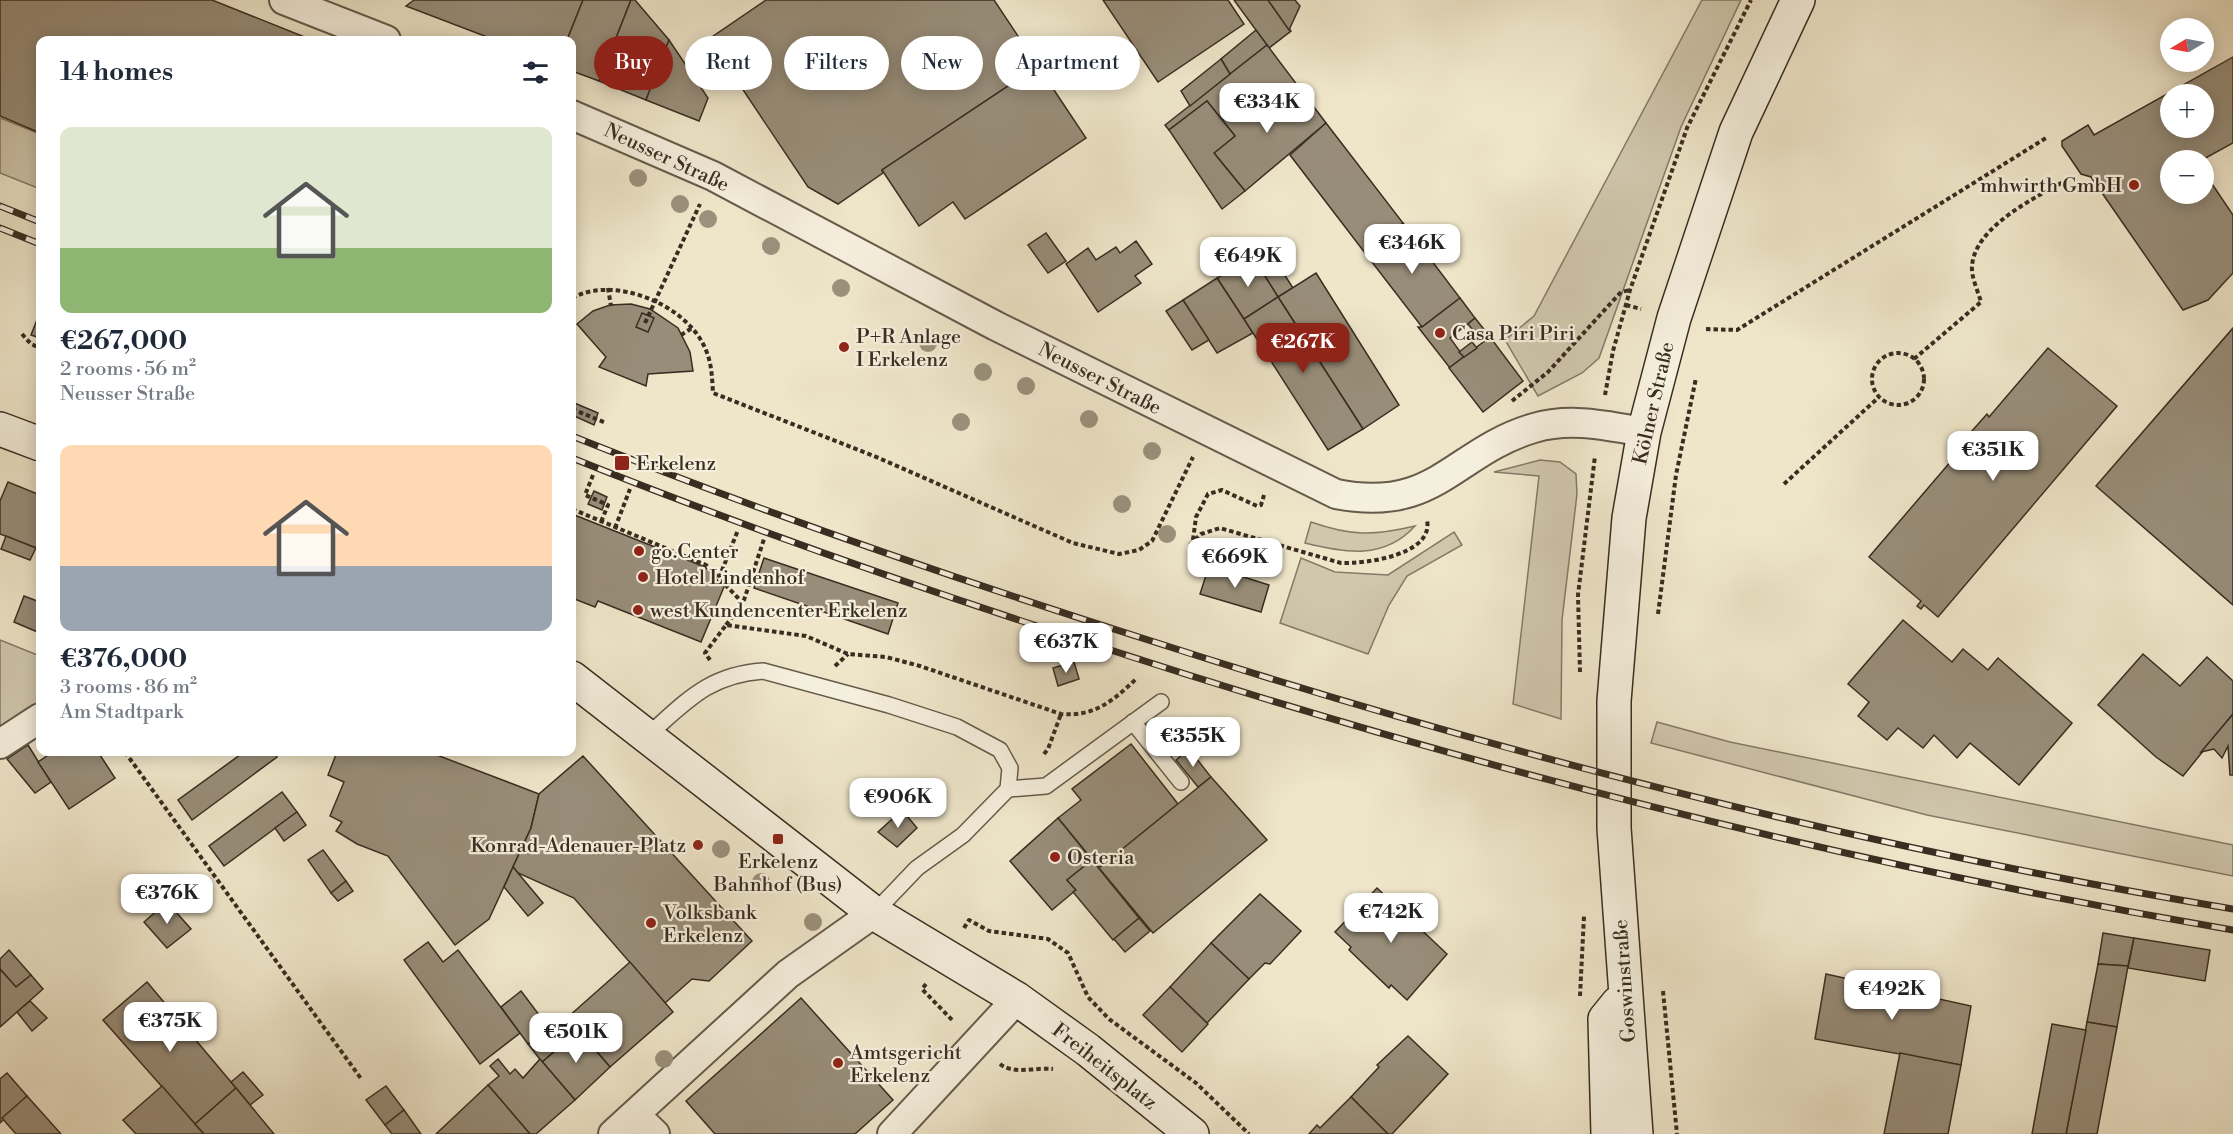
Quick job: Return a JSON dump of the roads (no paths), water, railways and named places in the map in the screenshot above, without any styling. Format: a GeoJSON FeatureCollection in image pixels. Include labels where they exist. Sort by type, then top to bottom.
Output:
{"type":"FeatureCollection","features":[{"type":"Feature","properties":{"kind":"main road","name":"Kölner Straße"},"geometry":{"type":"LineString","coordinates":[[1614,828],[1617,640],[1629,518],[1644,432],[1674,318],[1736,132],[1798,0]]}},
{"type":"Feature","properties":{"kind":"main road"},"geometry":{"type":"LineString","coordinates":[[0,429],[36,442]]}},
{"type":"Feature","properties":{"kind":"main road"},"geometry":{"type":"LineString","coordinates":[[576,681],[874,913],[1017,999]]}},
{"type":"Feature","properties":{"kind":"main road","name":"Goswinstraße"},"geometry":{"type":"LineString","coordinates":[[1614,828],[1636,1134]]}},
{"type":"Feature","properties":{"kind":"main road"},"geometry":{"type":"LineString","coordinates":[[1608,1134],[1605,1019],[1625,994]]}},
{"type":"Feature","properties":{"kind":"main road","name":"Freiheitsplatz"},"geometry":{"type":"LineString","coordinates":[[1017,999],[1088,1050],[1192,1134]]}},
{"type":"Feature","properties":{"kind":"street"},"geometry":{"type":"LineString","coordinates":[[284,0],[376,36]]}},
{"type":"Feature","properties":{"kind":"street","name":"Neusser Straße"},"geometry":{"type":"LineString","coordinates":[[576,117],[712,176],[996,326],[1336,494],[1359,499],[1393,498],[1421,490],[1495,445],[1535,428],[1562,422],[1579,422],[1644,432]]}},
{"type":"Feature","properties":{"kind":"street"},"geometry":{"type":"LineString","coordinates":[[0,744],[36,721]]}},
{"type":"Feature","properties":{"kind":"street"},"geometry":{"type":"LineString","coordinates":[[613,1134],[647,1116],[788,974],[874,913]]}},
{"type":"Feature","properties":{"kind":"street"},"geometry":{"type":"LineString","coordinates":[[892,1134],[1017,999]]}},
{"type":"Feature","properties":{"kind":"lane"},"geometry":{"type":"LineString","coordinates":[[647,736],[695,694],[722,678],[739,673],[763,671],[890,705],[957,727],[1000,750],[1010,768],[1008,789],[963,835],[917,868],[874,913]]}},
{"type":"Feature","properties":{"kind":"lane"},"geometry":{"type":"LineString","coordinates":[[1008,789],[1046,786],[1161,702]]}},
{"type":"Feature","properties":{"kind":"lane"},"geometry":{"type":"LineString","coordinates":[[1133,722],[1181,782]]}},
{"type":"Feature","properties":{"kind":"railway"},"geometry":{"type":"LineString","coordinates":[[0,206],[36,220]]}},
{"type":"Feature","properties":{"kind":"railway"},"geometry":{"type":"LineString","coordinates":[[0,228],[36,242]]}},
{"type":"Feature","properties":{"kind":"railway"},"geometry":{"type":"LineString","coordinates":[[576,438],[714,491],[928,568],[1145,639],[1413,721],[1548,759],[1820,827],[2095,885],[2233,909]]}},
{"type":"Feature","properties":{"kind":"railway"},"geometry":{"type":"LineString","coordinates":[[576,460],[832,556],[963,601],[1235,690],[1376,732],[1517,771],[1802,843],[1945,875],[2233,930]]}},
{"type":"Feature","properties":{"kind":"place","name":"mhwirth GmbH"},"geometry":{"type":"Point","coordinates":[2134,185]}},
{"type":"Feature","properties":{"kind":"place","name":"Casa Piri Piri"},"geometry":{"type":"Point","coordinates":[1440,333]}},
{"type":"Feature","properties":{"kind":"place","name":"P+R Anlage I Erkelenz"},"geometry":{"type":"Point","coordinates":[844,347]}},
{"type":"Feature","properties":{"kind":"place","name":"Erkelenz"},"geometry":{"type":"Point","coordinates":[622,463]}},
{"type":"Feature","properties":{"kind":"place","name":"go.Center"},"geometry":{"type":"Point","coordinates":[639,551]}},
{"type":"Feature","properties":{"kind":"place","name":"Hotel Lindenhof"},"geometry":{"type":"Point","coordinates":[643,577]}},
{"type":"Feature","properties":{"kind":"place","name":"west Kundencenter Erkelenz"},"geometry":{"type":"Point","coordinates":[638,610]}},
{"type":"Feature","properties":{"kind":"place","name":"Erkelenz Bahnhof (Bus)"},"geometry":{"type":"Point","coordinates":[778,839]}},
{"type":"Feature","properties":{"kind":"place","name":"Konrad-Adenauer-Platz"},"geometry":{"type":"Point","coordinates":[698,845]}},
{"type":"Feature","properties":{"kind":"place","name":"Osteria"},"geometry":{"type":"Point","coordinates":[1055,857]}},
{"type":"Feature","properties":{"kind":"place","name":"Volksbank Erkelenz"},"geometry":{"type":"Point","coordinates":[651,923]}},
{"type":"Feature","properties":{"kind":"place","name":"Amtsgericht Erkelenz"},"geometry":{"type":"Point","coordinates":[838,1063]}}]}
